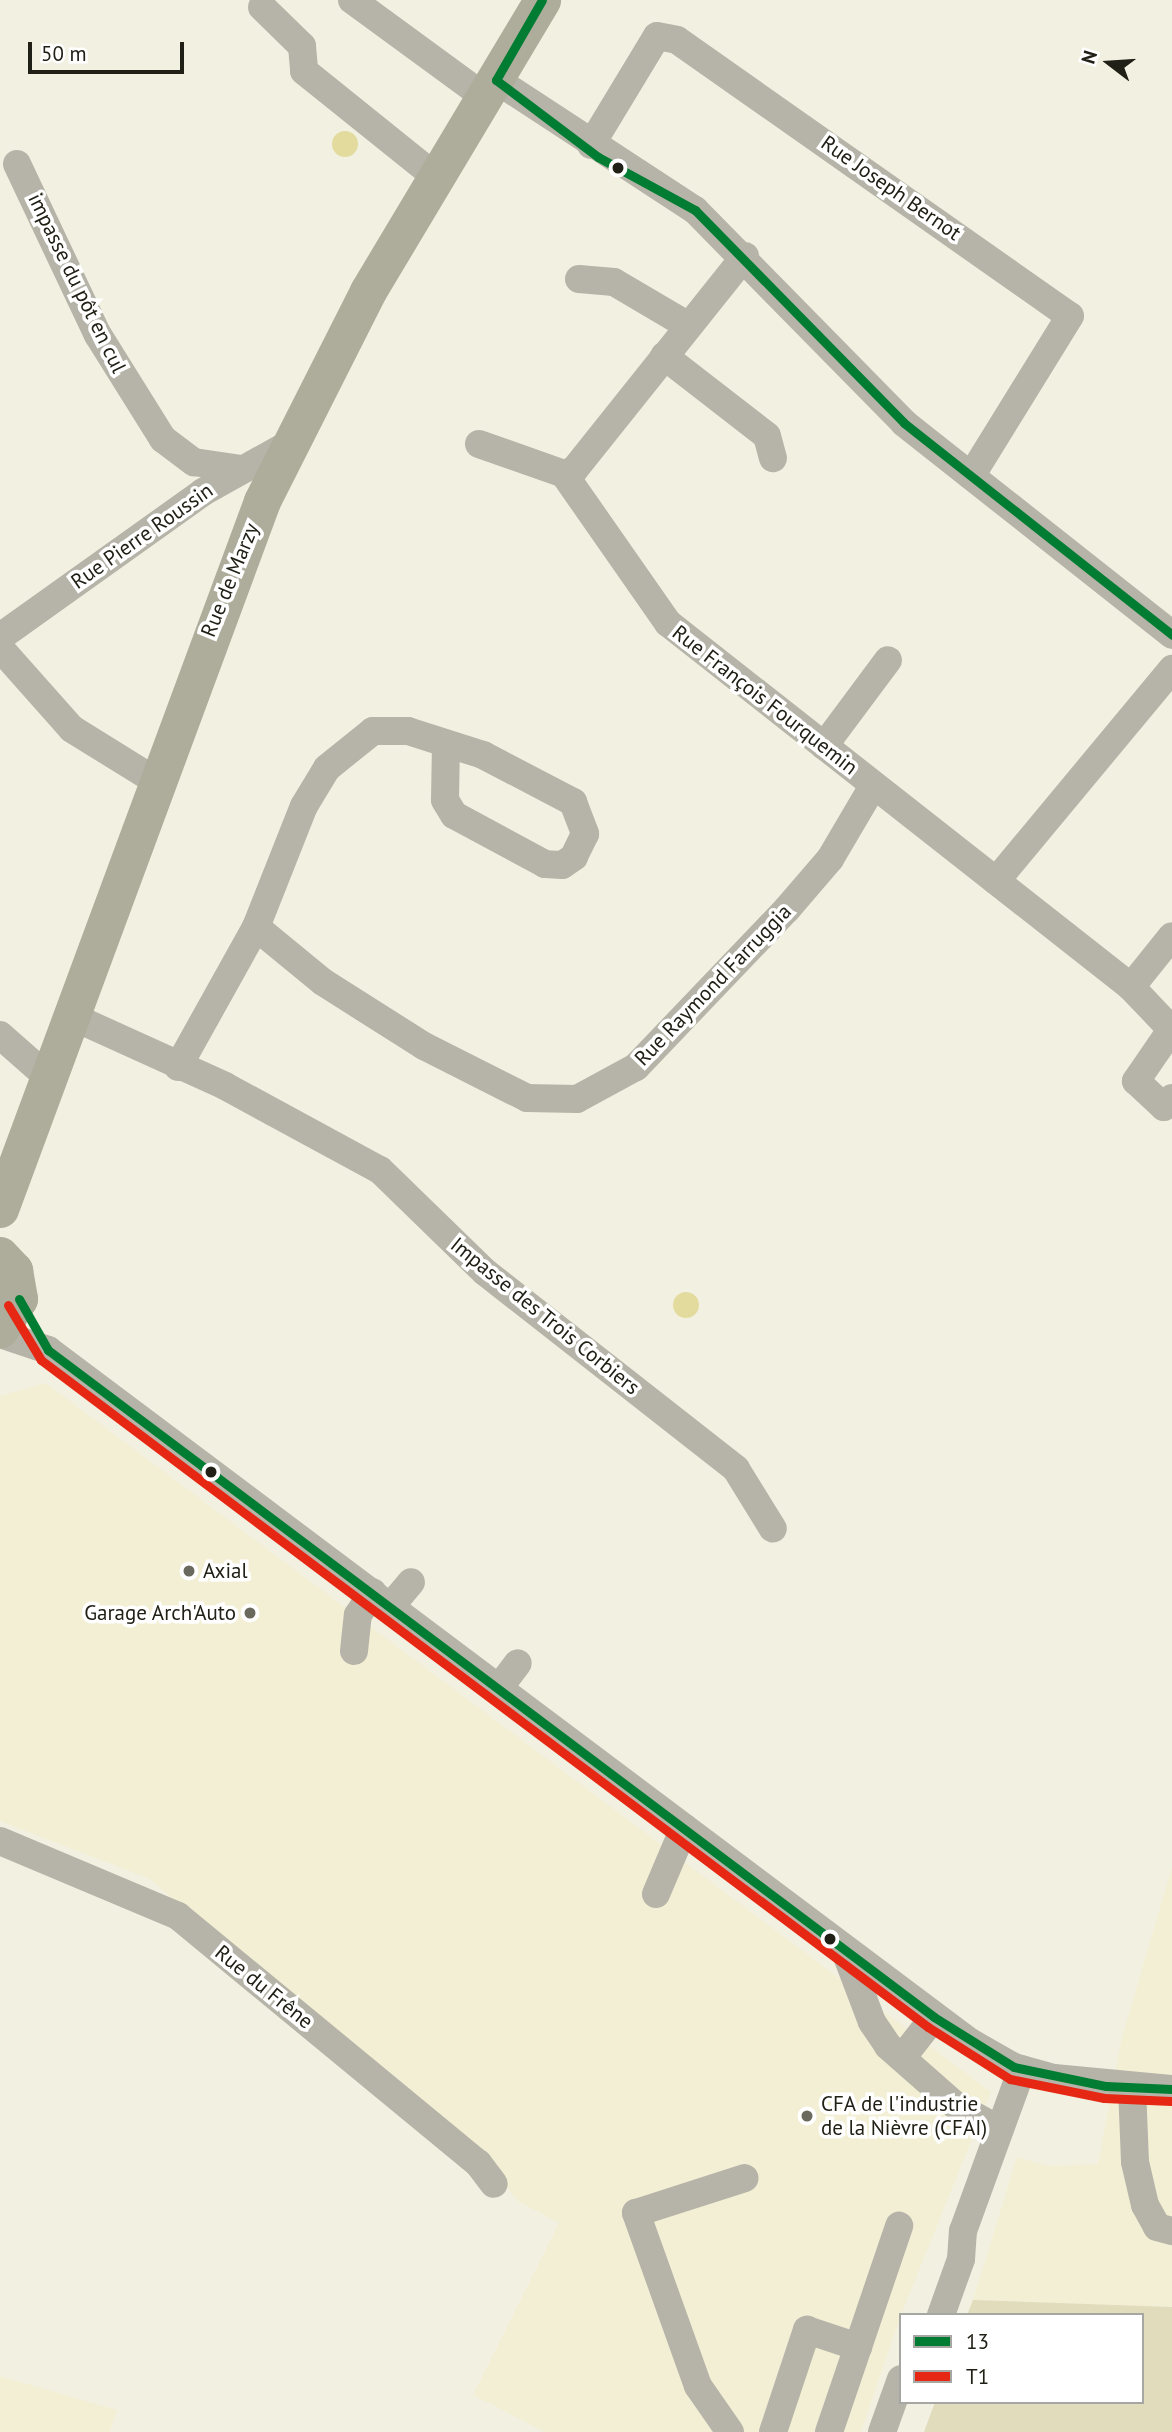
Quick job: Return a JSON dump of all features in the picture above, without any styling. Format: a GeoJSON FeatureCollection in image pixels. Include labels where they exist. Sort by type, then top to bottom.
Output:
{"type":"FeatureCollection","features":[{"type":"Feature","properties":{"kind":"main road","name":"Rue de Marzy"},"geometry":{"type":"LineString","coordinates":[[6,1320],[3,1205],[217,608],[289,444],[437,178],[542,0]]}},
{"type":"Feature","properties":{"kind":"street"},"geometry":{"type":"LineString","coordinates":[[352,0],[491,89],[547,115],[602,153],[695,210],[745,256],[904,423],[1172,635]]}},
{"type":"Feature","properties":{"kind":"street"},"geometry":{"type":"LineString","coordinates":[[262,7],[302,46],[304,71],[437,178]]}},
{"type":"Feature","properties":{"kind":"street","name":"Rue Joseph Bernot"},"geometry":{"type":"LineString","coordinates":[[602,153],[657,36],[677,40],[1070,316],[971,476]]}},
{"type":"Feature","properties":{"kind":"street","name":"impasse du pôt en cul"},"geometry":{"type":"LineString","coordinates":[[18,164],[116,366],[163,439],[194,462]]}},
{"type":"Feature","properties":{"kind":"street"},"geometry":{"type":"LineString","coordinates":[[479,444],[564,474],[574,470],[687,325],[745,256]]}},
{"type":"Feature","properties":{"kind":"street"},"geometry":{"type":"LineString","coordinates":[[579,279],[614,282],[687,325]]}},
{"type":"Feature","properties":{"kind":"street"},"geometry":{"type":"LineString","coordinates":[[664,356],[767,436],[773,458]]}},
{"type":"Feature","properties":{"kind":"street","name":"Rue Pierre Roussin"},"geometry":{"type":"LineString","coordinates":[[0,637],[203,492],[289,444]]}},
{"type":"Feature","properties":{"kind":"street"},"geometry":{"type":"LineString","coordinates":[[203,492],[194,462],[242,469]]}},
{"type":"Feature","properties":{"kind":"street","name":"Rue François Fourquemin"},"geometry":{"type":"LineString","coordinates":[[564,474],[668,623],[1131,987],[1172,1030],[1136,1081],[1164,1107],[1172,1098]]}},
{"type":"Feature","properties":{"kind":"street"},"geometry":{"type":"LineString","coordinates":[[0,648],[72,729],[156,781]]}},
{"type":"Feature","properties":{"kind":"street"},"geometry":{"type":"LineString","coordinates":[[824,746],[888,660]]}},
{"type":"Feature","properties":{"kind":"street"},"geometry":{"type":"LineString","coordinates":[[996,881],[1172,669]]}},
{"type":"Feature","properties":{"kind":"street"},"geometry":{"type":"LineString","coordinates":[[178,1067],[256,927],[304,806],[352,743],[388,728],[446,744],[483,755],[573,802],[585,834],[574,857],[562,865],[545,864],[454,815],[445,800],[446,744]]}},
{"type":"Feature","properties":{"kind":"street","name":"Rue Raymond Farruggia"},"geometry":{"type":"LineString","coordinates":[[256,927],[324,982],[424,1046],[527,1098],[577,1099],[636,1067],[788,909],[830,859],[873,786]]}},
{"type":"Feature","properties":{"kind":"street"},"geometry":{"type":"LineString","coordinates":[[1131,987],[1172,936]]}},
{"type":"Feature","properties":{"kind":"street","name":"Impasse des Trois Corbiers"},"geometry":{"type":"LineString","coordinates":[[71,1016],[380,1170],[485,1272],[736,1469],[772,1529]]}},
{"type":"Feature","properties":{"kind":"street"},"geometry":{"type":"LineString","coordinates":[[0,1035],[49,1078]]}},
{"type":"Feature","properties":{"kind":"street"},"geometry":{"type":"LineString","coordinates":[[6,1320],[48,1350]]}},
{"type":"Feature","properties":{"kind":"street"},"geometry":{"type":"LineString","coordinates":[[6,1320],[382,1599],[934,2017],[1022,2069],[1132,2087],[1172,2089]]}},
{"type":"Feature","properties":{"kind":"street"},"geometry":{"type":"LineString","coordinates":[[354,1651],[358,1615],[411,1582]]}},
{"type":"Feature","properties":{"kind":"street"},"geometry":{"type":"LineString","coordinates":[[499,1688],[519,1662]]}},
{"type":"Feature","properties":{"kind":"street"},"geometry":{"type":"LineString","coordinates":[[656,1894],[684,1828]]}},
{"type":"Feature","properties":{"kind":"street","name":"Rue du Frêne"},"geometry":{"type":"LineString","coordinates":[[0,1842],[178,1916],[478,2163],[494,2184]]}},
{"type":"Feature","properties":{"kind":"street"},"geometry":{"type":"LineString","coordinates":[[845,1951],[872,2022],[902,2058],[955,2105],[1000,2130]]}},
{"type":"Feature","properties":{"kind":"street"},"geometry":{"type":"LineString","coordinates":[[902,2058],[934,2017]]}},
{"type":"Feature","properties":{"kind":"street"},"geometry":{"type":"LineString","coordinates":[[942,2313],[961,2259],[962,2231],[1022,2069]]}},
{"type":"Feature","properties":{"kind":"street"},"geometry":{"type":"LineString","coordinates":[[1132,2087],[1135,2162],[1145,2205],[1157,2227],[1172,2231]]}},
{"type":"Feature","properties":{"kind":"street"},"geometry":{"type":"LineString","coordinates":[[730,2432],[698,2386],[636,2213],[745,2178]]}},
{"type":"Feature","properties":{"kind":"street"},"geometry":{"type":"LineString","coordinates":[[829,2432],[899,2226]]}},
{"type":"Feature","properties":{"kind":"street"},"geometry":{"type":"LineString","coordinates":[[924,2313],[944,2253],[962,2231]]}},
{"type":"Feature","properties":{"kind":"street"},"geometry":{"type":"LineString","coordinates":[[773,2432],[807,2330],[858,2347]]}},
{"type":"Feature","properties":{"kind":"street"},"geometry":{"type":"LineString","coordinates":[[882,2432],[899,2385]]}},
{"type":"Feature","properties":{"kind":"street"},"geometry":{"type":"LineString","coordinates":[[900,2432],[910,2404]]}},
{"type":"Feature","properties":{"kind":"shaded area"},"geometry":{"type":"Polygon","coordinates":[[[345,131],[354,135],[358,144],[354,153],[345,157],[336,153],[332,144],[336,135],[345,131]]]}},
{"type":"Feature","properties":{"kind":"shaded area"},"geometry":{"type":"Polygon","coordinates":[[[686,1292],[695,1296],[699,1305],[695,1314],[686,1318],[677,1314],[673,1305],[677,1296],[686,1292]]]}},
{"type":"Feature","properties":{"kind":"shaded area"},"geometry":{"type":"Polygon","coordinates":[[[46,1383],[991,2092],[902,2313],[899,2313],[899,2321],[861,2432],[545,2432],[473,2395],[559,2223],[518,2201],[464,2134],[314,2020],[150,1879],[0,1821],[0,1396],[46,1383]]]}},
{"type":"Feature","properties":{"kind":"shaded area"},"geometry":{"type":"Polygon","coordinates":[[[1172,1867],[1172,2307],[973,2300],[1017,2157],[1048,2166],[1098,2164],[1122,2037],[1172,1867]]]}},
{"type":"Feature","properties":{"kind":"shaded area"},"geometry":{"type":"Polygon","coordinates":[[[973,2300],[1172,2307],[1172,2432],[924,2432],[934,2404],[1144,2404],[1144,2313],[968,2313],[973,2300]]]}},
{"type":"Feature","properties":{"kind":"shaded area"},"geometry":{"type":"Polygon","coordinates":[[[0,2376],[117,2410],[110,2432],[0,2432],[0,2376]]]}},
{"type":"Feature","properties":{"kind":"transit line","name":"13"},"geometry":{"type":"LineString","coordinates":[[496,80],[542,0]]}},
{"type":"Feature","properties":{"kind":"transit line","name":"13"},"geometry":{"type":"LineString","coordinates":[[496,80],[598,157],[695,210],[904,423],[1172,635]]}},
{"type":"Feature","properties":{"kind":"transit line","name":"13"},"geometry":{"type":"LineString","coordinates":[[19,1299],[48,1350],[934,2017],[1014,2067],[1106,2086],[1172,2089]]}},
{"type":"Feature","properties":{"kind":"transit line","name":"T1"},"geometry":{"type":"LineString","coordinates":[[8,1305],[41,1360],[928,2027],[1010,2079],[1104,2098],[1171,2101]]}},
{"type":"Feature","properties":{"kind":"place","name":"Axial"},"geometry":{"type":"Point","coordinates":[189,1571]}},
{"type":"Feature","properties":{"kind":"place","name":"Garage Arch'Auto"},"geometry":{"type":"Point","coordinates":[250,1613]}},
{"type":"Feature","properties":{"kind":"place","name":"CFA de l'industrie de la Nièvre (CFAI)"},"geometry":{"type":"Point","coordinates":[807,2116]}}]}
